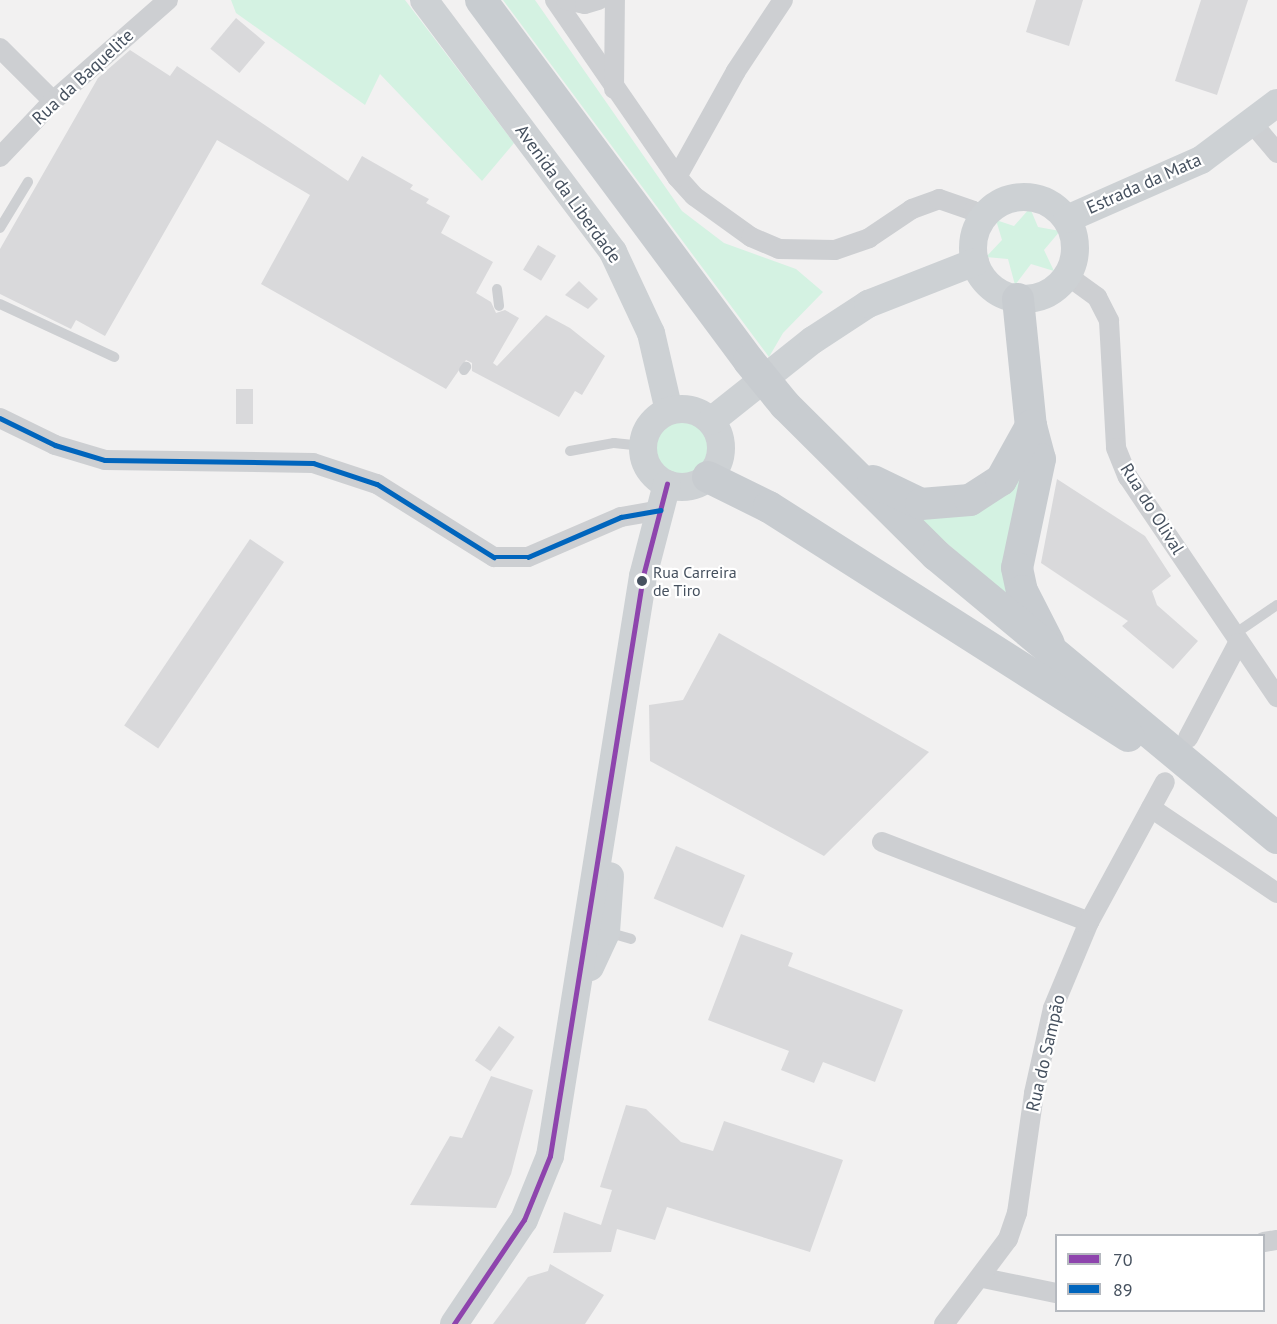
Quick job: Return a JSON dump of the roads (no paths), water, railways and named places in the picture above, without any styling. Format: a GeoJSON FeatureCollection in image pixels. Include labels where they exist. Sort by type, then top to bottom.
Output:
{"type":"FeatureCollection","features":[{"type":"Feature","properties":{"kind":"main road","name":"Avenida da Liberdade"},"geometry":{"type":"LineString","coordinates":[[423,0],[613,252],[651,333],[669,411]]}},
{"type":"Feature","properties":{"kind":"main road"},"geometry":{"type":"LineString","coordinates":[[482,0],[749,361],[785,405],[936,555],[1055,656],[1179,744],[1277,838]]}},
{"type":"Feature","properties":{"kind":"main road","name":"Estrada da Mata"},"geometry":{"type":"LineString","coordinates":[[1067,219],[1178,172],[1253,124],[1277,103]]}},
{"type":"Feature","properties":{"kind":"main road"},"geometry":{"type":"LineString","coordinates":[[1022,197],[1047,202],[1067,219],[1075,241],[1068,276],[1046,295],[1018,299],[996,291],[975,262],[973,242],[980,223],[998,204],[1022,197]]}},
{"type":"Feature","properties":{"kind":"main road"},"geometry":{"type":"LineString","coordinates":[[711,421],[813,340],[868,304],[975,262]]}},
{"type":"Feature","properties":{"kind":"main road"},"geometry":{"type":"LineString","coordinates":[[1018,299],[1031,426],[1040,459],[1017,568],[1022,591],[1055,656]]}},
{"type":"Feature","properties":{"kind":"main road"},"geometry":{"type":"LineString","coordinates":[[454,1324],[512,1239],[545,1170],[580,988],[608,928],[605,822],[643,576],[663,497],[647,465],[643,446],[651,425],[669,411],[687,409],[711,421],[721,450],[708,477],[693,486],[663,497]]}},
{"type":"Feature","properties":{"kind":"main road"},"geometry":{"type":"LineString","coordinates":[[842,463],[908,500],[958,503],[1001,480],[1031,426]]}},
{"type":"Feature","properties":{"kind":"main road"},"geometry":{"type":"LineString","coordinates":[[708,477],[769,507],[1121,734],[1179,744]]}},
{"type":"Feature","properties":{"kind":"street","name":"Rua da Baquelite"},"geometry":{"type":"LineString","coordinates":[[0,156],[53,101],[168,0]]}},
{"type":"Feature","properties":{"kind":"street"},"geometry":{"type":"LineString","coordinates":[[555,0],[614,89],[678,177],[722,218],[779,249],[835,250],[869,238],[912,210],[939,199],[973,211],[980,223]]}},
{"type":"Feature","properties":{"kind":"street"},"geometry":{"type":"LineString","coordinates":[[566,0],[585,4],[598,0]]}},
{"type":"Feature","properties":{"kind":"street"},"geometry":{"type":"LineString","coordinates":[[614,89],[615,0]]}},
{"type":"Feature","properties":{"kind":"street"},"geometry":{"type":"LineString","coordinates":[[678,177],[736,71],[783,0]]}},
{"type":"Feature","properties":{"kind":"street"},"geometry":{"type":"LineString","coordinates":[[0,48],[53,101]]}},
{"type":"Feature","properties":{"kind":"street"},"geometry":{"type":"LineString","coordinates":[[1253,124],[1277,153]]}},
{"type":"Feature","properties":{"kind":"street","name":"Rua do Olival"},"geometry":{"type":"LineString","coordinates":[[1068,276],[1098,297],[1109,321],[1116,448],[1128,477],[1236,639],[1274,685]]}},
{"type":"Feature","properties":{"kind":"street"},"geometry":{"type":"LineString","coordinates":[[0,418],[55,445],[105,460],[186,464],[297,459],[323,466],[377,484],[494,557],[528,557],[663,497]]}},
{"type":"Feature","properties":{"kind":"street"},"geometry":{"type":"LineString","coordinates":[[1179,744],[1236,639]]}},
{"type":"Feature","properties":{"kind":"street","name":"Rua do Sampão"},"geometry":{"type":"LineString","coordinates":[[944,1324],[983,1278],[1008,1239],[1017,1213],[1034,1093],[1053,1008],[1089,922],[1165,782]]}},
{"type":"Feature","properties":{"kind":"street"},"geometry":{"type":"LineString","coordinates":[[1151,808],[1277,893]]}},
{"type":"Feature","properties":{"kind":"street"},"geometry":{"type":"LineString","coordinates":[[882,842],[1089,922]]}},
{"type":"Feature","properties":{"kind":"street"},"geometry":{"type":"LineString","coordinates":[[983,1278],[1055,1293]]}},
{"type":"Feature","properties":{"kind":"lane"},"geometry":{"type":"LineString","coordinates":[[0,228],[28,182]]}},
{"type":"Feature","properties":{"kind":"lane"},"geometry":{"type":"LineString","coordinates":[[497,289],[499,306]]}},
{"type":"Feature","properties":{"kind":"lane"},"geometry":{"type":"LineString","coordinates":[[0,304],[114,357]]}},
{"type":"Feature","properties":{"kind":"lane"},"geometry":{"type":"LineString","coordinates":[[570,451],[614,442],[643,446]]}},
{"type":"Feature","properties":{"kind":"lane"},"geometry":{"type":"LineString","coordinates":[[1236,639],[1277,605]]}},
{"type":"Feature","properties":{"kind":"place","name":"Rua Carreira de Tiro"},"geometry":{"type":"Point","coordinates":[642,581]}}]}
